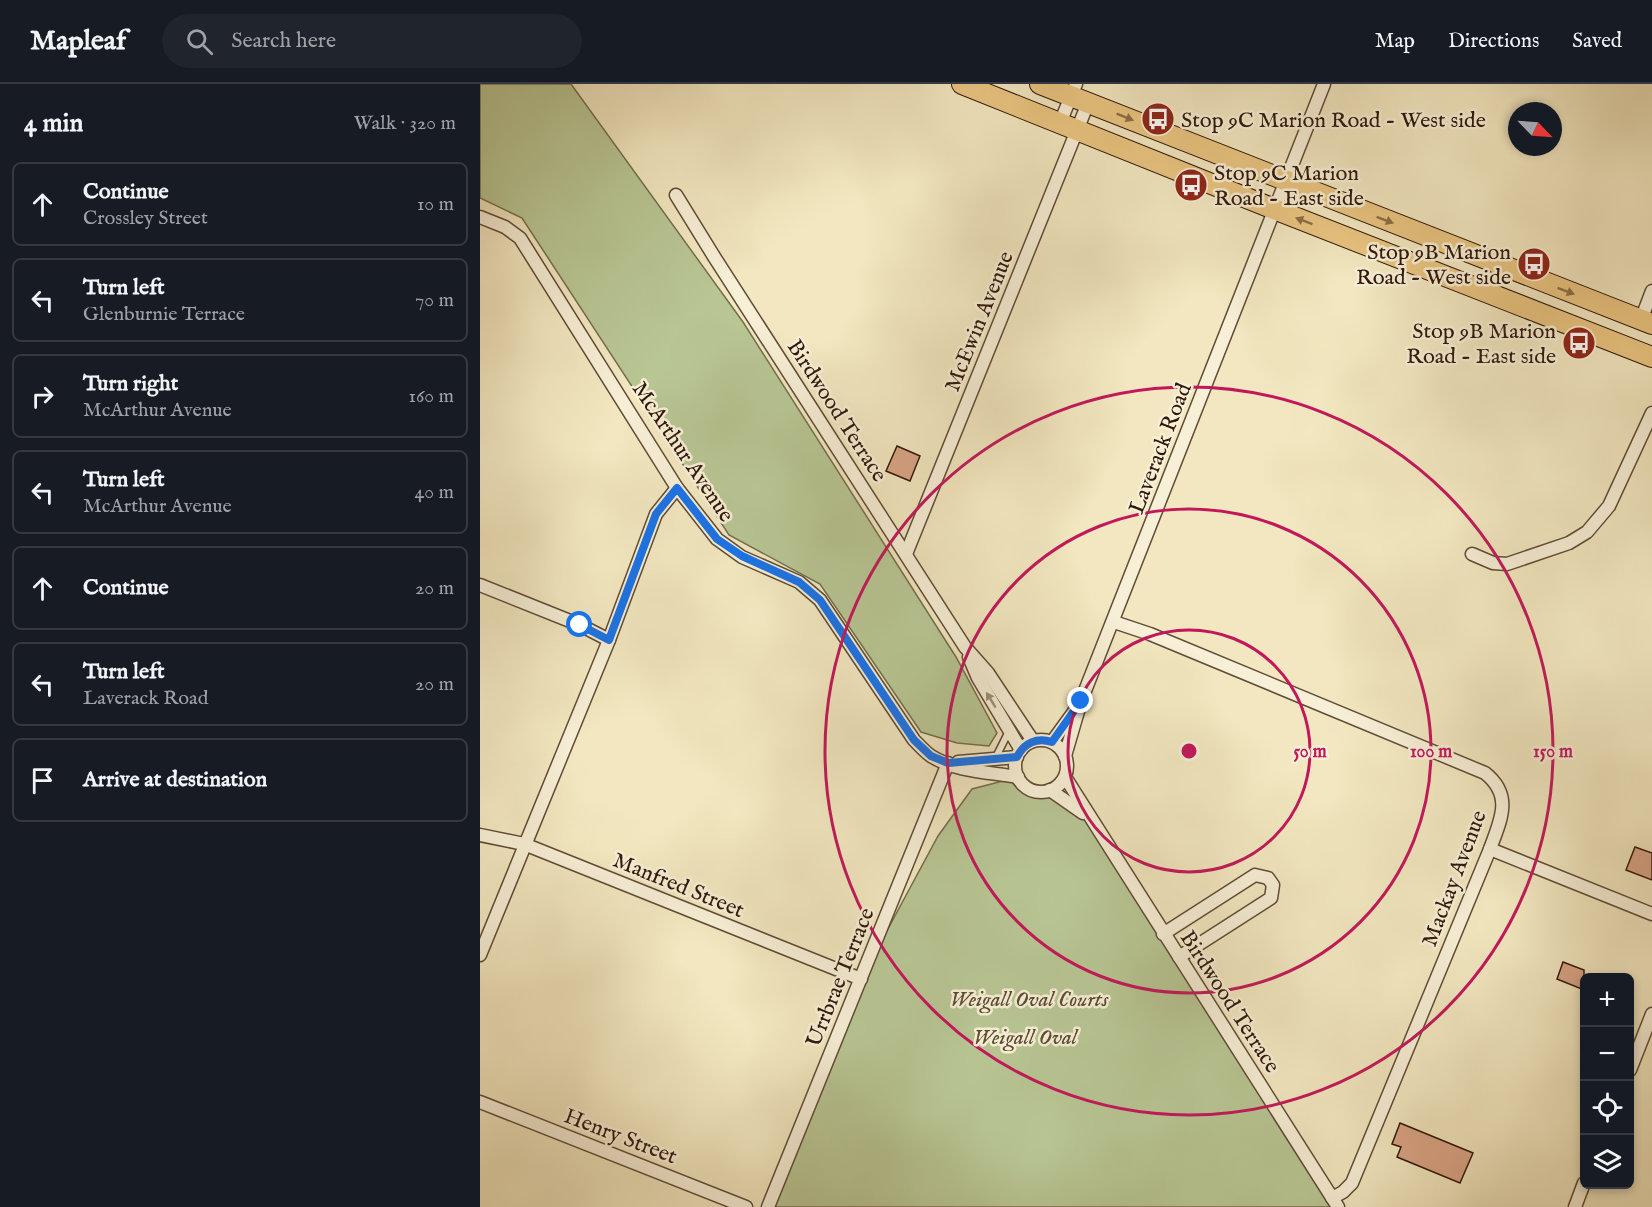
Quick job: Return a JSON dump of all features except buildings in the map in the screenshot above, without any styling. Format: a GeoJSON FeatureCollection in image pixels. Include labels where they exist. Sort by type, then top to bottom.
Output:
{"type":"FeatureCollection","features":[{"type":"Feature","properties":{"kind":"main road"},"geometry":{"type":"LineString","coordinates":[[962,84],[1652,357]]}},
{"type":"Feature","properties":{"kind":"main road"},"geometry":{"type":"LineString","coordinates":[[1040,84],[1078,94],[1285,181],[1646,322]]}},
{"type":"Feature","properties":{"kind":"main road"},"geometry":{"type":"LineString","coordinates":[[1619,312],[1613,319],[1614,330],[1628,347]]}},
{"type":"Feature","properties":{"kind":"street","name":"Laverack Road"},"geometry":{"type":"LineString","coordinates":[[1065,756],[1081,701],[1324,84]]}},
{"type":"Feature","properties":{"kind":"street","name":"McEwin Avenue"},"geometry":{"type":"LineString","coordinates":[[906,554],[1069,126],[1078,94]]}},
{"type":"Feature","properties":{"kind":"street"},"geometry":{"type":"LineString","coordinates":[[1069,126],[1078,94]]}},
{"type":"Feature","properties":{"kind":"street","name":"Birdwood Terrace"},"geometry":{"type":"LineString","coordinates":[[676,195],[965,647],[988,673],[1033,741]]}},
{"type":"Feature","properties":{"kind":"street","name":"McArthur Avenue"},"geometry":{"type":"LineString","coordinates":[[480,217],[505,227],[520,238],[677,488],[717,539],[742,556],[799,582],[820,600],[914,740],[931,756],[978,771],[1018,777]]}},
{"type":"Feature","properties":{"kind":"street"},"geometry":{"type":"LineString","coordinates":[[1646,322],[1652,291]]}},
{"type":"Feature","properties":{"kind":"street"},"geometry":{"type":"LineString","coordinates":[[1472,554],[1493,563],[1507,564],[1569,543],[1587,532],[1609,506],[1652,413]]}},
{"type":"Feature","properties":{"kind":"street"},"geometry":{"type":"LineString","coordinates":[[480,955],[609,640],[656,514],[677,488]]}},
{"type":"Feature","properties":{"kind":"street"},"geometry":{"type":"LineString","coordinates":[[480,585],[580,625],[609,640]]}},
{"type":"Feature","properties":{"kind":"street","name":"Mackay Avenue"},"geometry":{"type":"LineString","coordinates":[[1114,622],[1150,634],[1485,773],[1494,780],[1502,793],[1502,814],[1490,849],[1352,1183],[1335,1202]]}},
{"type":"Feature","properties":{"kind":"street","name":"Birdwood Terrace"},"geometry":{"type":"LineString","coordinates":[[965,647],[978,678],[1009,730],[1019,754]]}},
{"type":"Feature","properties":{"kind":"street","name":"Laverack Road"},"geometry":{"type":"LineString","coordinates":[[1052,742],[1081,701]]}},
{"type":"Feature","properties":{"kind":"street"},"geometry":{"type":"LineString","coordinates":[[948,763],[995,759],[1019,754],[1033,741],[1046,740],[1060,748],[1065,756],[1067,765],[1065,777],[1059,785],[1050,790],[1039,792],[1029,789],[1018,777],[1016,767],[1019,754]]}},
{"type":"Feature","properties":{"kind":"street","name":"Urrbrae Terrace"},"geometry":{"type":"LineString","coordinates":[[768,1207],[948,763]]}},
{"type":"Feature","properties":{"kind":"street","name":"Birdwood Terrace"},"geometry":{"type":"LineString","coordinates":[[1065,777],[1335,1202]]}},
{"type":"Feature","properties":{"kind":"street","name":"Birdwood Terrace"},"geometry":{"type":"LineString","coordinates":[[1050,790],[1089,817]]}},
{"type":"Feature","properties":{"kind":"street","name":"Manfred Street"},"geometry":{"type":"LineString","coordinates":[[480,835],[524,844],[861,979]]}},
{"type":"Feature","properties":{"kind":"street"},"geometry":{"type":"LineString","coordinates":[[1490,849],[1652,914]]}},
{"type":"Feature","properties":{"kind":"street"},"geometry":{"type":"LineString","coordinates":[[1163,934],[1255,875],[1268,878],[1274,885],[1271,898],[1179,957]]}},
{"type":"Feature","properties":{"kind":"street"},"geometry":{"type":"LineString","coordinates":[[1634,1058],[1652,1014]]}},
{"type":"Feature","properties":{"kind":"street","name":"Henry Street"},"geometry":{"type":"LineString","coordinates":[[480,1102],[746,1207]]}},
{"type":"Feature","properties":{"kind":"street"},"geometry":{"type":"LineString","coordinates":[[1575,1207],[1582,1189]]}},
{"type":"Feature","properties":{"kind":"lane"},"geometry":{"type":"LineString","coordinates":[[995,759],[1009,730]]}},
{"type":"Feature","properties":{"kind":"green space"},"geometry":{"type":"Polygon","coordinates":[[[480,84],[571,84],[743,322],[956,657],[997,733],[989,746],[957,743],[921,732],[820,584],[729,535],[522,218],[480,198],[480,84]]]}},
{"type":"Feature","properties":{"kind":"green space","name":"Weigall Oval"},"geometry":{"type":"Polygon","coordinates":[[[1018,777],[1032,789],[1050,790],[1089,817],[1338,1207],[770,1207],[861,979],[938,836],[972,789],[1018,777]]]}},
{"type":"Feature","properties":{"kind":"place","name":"Stop 9C Marion Road - West side"},"geometry":{"type":"Point","coordinates":[1158,119]}},
{"type":"Feature","properties":{"kind":"place","name":"Stop 9C Marion Road - East side"},"geometry":{"type":"Point","coordinates":[1191,185]}},
{"type":"Feature","properties":{"kind":"place","name":"Stop 9B Marion Road - West side"},"geometry":{"type":"Point","coordinates":[1534,264]}},
{"type":"Feature","properties":{"kind":"place","name":"Stop 9B Marion Road - East side"},"geometry":{"type":"Point","coordinates":[1579,343]}},
{"type":"Feature","properties":{"kind":"route"},"geometry":{"type":"LineString","coordinates":[[580,625],[609,640],[656,514],[677,488],[717,539],[742,556],[799,582],[820,600],[898,718],[914,740],[931,756],[948,763],[1017,757],[1021,750],[1033,741],[1052,742],[1081,701]]}},
{"type":"Feature","properties":{"kind":"park label","name":"Weigall Oval Courts"},"geometry":{"type":"Point","coordinates":[1029,998]}}]}
